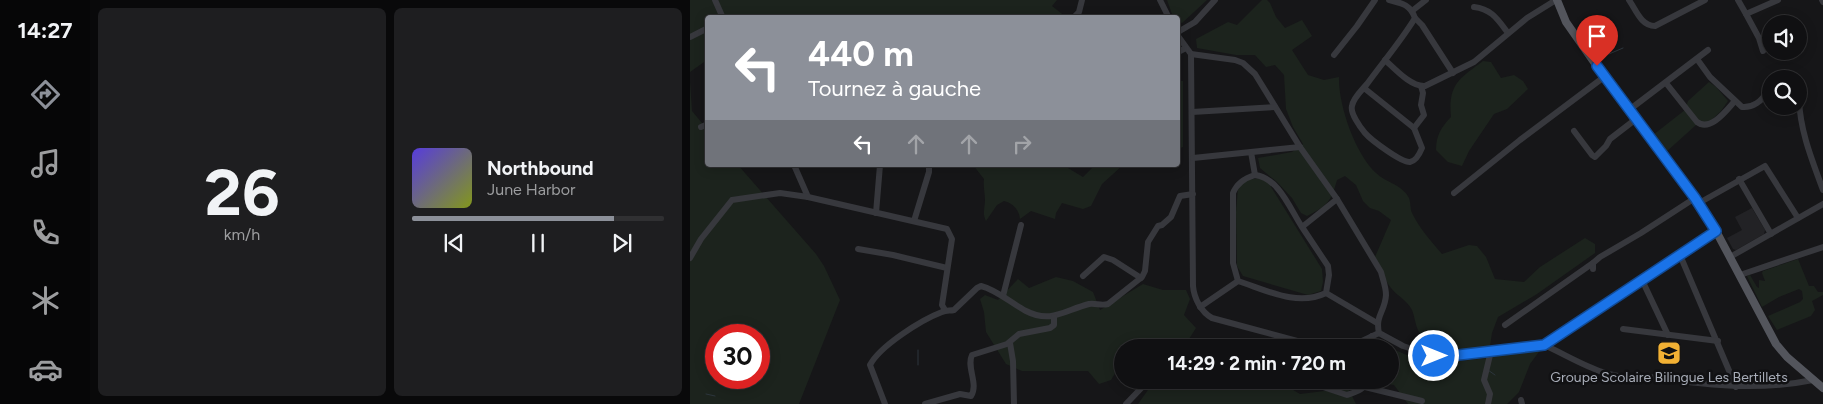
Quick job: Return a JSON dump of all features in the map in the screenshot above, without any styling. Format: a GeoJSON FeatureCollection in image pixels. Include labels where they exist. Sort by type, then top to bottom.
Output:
{"type":"FeatureCollection","features":[{"type":"Feature","properties":{"kind":"main road"},"geometry":{"type":"LineString","coordinates":[[1556,0],[1566,22],[1604,77],[1697,200],[1716,231],[1776,344],[1787,357],[1823,388]]}},
{"type":"Feature","properties":{"kind":"street"},"geometry":{"type":"LineString","coordinates":[[715,0],[722,15]]}},
{"type":"Feature","properties":{"kind":"street"},"geometry":{"type":"LineString","coordinates":[[1076,15],[1079,12],[1082,0]]}},
{"type":"Feature","properties":{"kind":"street"},"geometry":{"type":"LineString","coordinates":[[1161,0],[1168,15]]}},
{"type":"Feature","properties":{"kind":"street"},"geometry":{"type":"LineString","coordinates":[[1180,33],[1195,22],[1215,0]]}},
{"type":"Feature","properties":{"kind":"street"},"geometry":{"type":"LineString","coordinates":[[1334,54],[1375,0]]}},
{"type":"Feature","properties":{"kind":"street"},"geometry":{"type":"LineString","coordinates":[[1389,0],[1407,5],[1453,73]]}},
{"type":"Feature","properties":{"kind":"street"},"geometry":{"type":"LineString","coordinates":[[1364,88],[1414,128],[1422,148],[1414,160],[1410,162],[1403,161],[1373,141],[1360,126],[1352,109],[1353,102],[1385,60],[1413,14],[1426,0]]}},
{"type":"Feature","properties":{"kind":"street"},"geometry":{"type":"LineString","coordinates":[[1421,86],[1474,62],[1534,13],[1556,0]]}},
{"type":"Feature","properties":{"kind":"street"},"geometry":{"type":"LineString","coordinates":[[1630,0],[1643,22],[1650,26],[1655,26],[1704,0]]}},
{"type":"Feature","properties":{"kind":"street"},"geometry":{"type":"LineString","coordinates":[[1738,0],[1759,38],[1762,48]]}},
{"type":"Feature","properties":{"kind":"street"},"geometry":{"type":"LineString","coordinates":[[1746,14],[1778,0]]}},
{"type":"Feature","properties":{"kind":"street"},"geometry":{"type":"LineString","coordinates":[[1474,7],[1485,8],[1494,15],[1508,33]]}},
{"type":"Feature","properties":{"kind":"street"},"geometry":{"type":"LineString","coordinates":[[690,37],[705,30]]}},
{"type":"Feature","properties":{"kind":"street"},"geometry":{"type":"LineString","coordinates":[[1180,37],[1188,51],[1192,112],[1194,294],[1200,307],[1212,318],[1290,339]]}},
{"type":"Feature","properties":{"kind":"street"},"geometry":{"type":"LineString","coordinates":[[1629,110],[1708,50]]}},
{"type":"Feature","properties":{"kind":"street"},"geometry":{"type":"LineString","coordinates":[[1180,52],[1188,51],[1235,60],[1243,63],[1255,74],[1300,146],[1337,199],[1380,272],[1385,285],[1386,297],[1377,323],[1379,333]]}},
{"type":"Feature","properties":{"kind":"street"},"geometry":{"type":"LineString","coordinates":[[1697,59],[1710,77],[1742,108],[1748,108],[1762,100]]}},
{"type":"Feature","properties":{"kind":"street"},"geometry":{"type":"LineString","coordinates":[[1385,60],[1404,77],[1421,86]]}},
{"type":"Feature","properties":{"kind":"street"},"geometry":{"type":"LineString","coordinates":[[1454,193],[1520,140],[1604,77]]}},
{"type":"Feature","properties":{"kind":"street"},"geometry":{"type":"LineString","coordinates":[[1666,83],[1698,122],[1703,125],[1716,120],[1734,102]]}},
{"type":"Feature","properties":{"kind":"street"},"geometry":{"type":"LineString","coordinates":[[1414,128],[1424,116],[1420,103],[1421,86]]}},
{"type":"Feature","properties":{"kind":"street"},"geometry":{"type":"LineString","coordinates":[[1192,112],[1276,107]]}},
{"type":"Feature","properties":{"kind":"street"},"geometry":{"type":"LineString","coordinates":[[1800,115],[1807,145],[1823,190]]}},
{"type":"Feature","properties":{"kind":"street"},"geometry":{"type":"LineString","coordinates":[[1574,131],[1595,157],[1610,139],[1636,119]]}},
{"type":"Feature","properties":{"kind":"street"},"geometry":{"type":"LineString","coordinates":[[1192,158],[1300,146]]}},
{"type":"Feature","properties":{"kind":"street"},"geometry":{"type":"LineString","coordinates":[[1251,152],[1255,175]]}},
{"type":"Feature","properties":{"kind":"street"},"geometry":{"type":"LineString","coordinates":[[1505,325],[1593,266],[1600,257],[1697,200],[1765,166],[1798,218]]}},
{"type":"Feature","properties":{"kind":"street"},"geometry":{"type":"LineString","coordinates":[[795,167],[808,197]]}},
{"type":"Feature","properties":{"kind":"street"},"geometry":{"type":"LineString","coordinates":[[876,213],[880,167]]}},
{"type":"Feature","properties":{"kind":"street"},"geometry":{"type":"LineString","coordinates":[[914,221],[929,167]]}},
{"type":"Feature","properties":{"kind":"street"},"geometry":{"type":"LineString","coordinates":[[1238,280],[1233,263],[1233,193],[1241,181],[1255,175],[1269,180],[1276,186],[1328,266],[1329,275],[1326,293]]}},
{"type":"Feature","properties":{"kind":"street"},"geometry":{"type":"LineString","coordinates":[[1739,179],[1771,234]]}},
{"type":"Feature","properties":{"kind":"street"},"geometry":{"type":"LineString","coordinates":[[690,258],[701,239],[732,200],[780,193],[808,197],[944,228],[950,232],[952,239],[942,305],[944,310]]}},
{"type":"Feature","properties":{"kind":"street"},"geometry":{"type":"LineString","coordinates":[[885,404],[870,365],[883,349],[902,334],[944,310],[954,310],[983,286],[1032,314],[1054,317],[1092,304],[1108,304],[1141,278],[1145,271],[1148,242],[1158,226],[1171,217],[1180,196],[1193,194]]}},
{"type":"Feature","properties":{"kind":"street"},"geometry":{"type":"LineString","coordinates":[[1302,226],[1337,199]]}},
{"type":"Feature","properties":{"kind":"street"},"geometry":{"type":"LineString","coordinates":[[1730,257],[1823,204]]}},
{"type":"Feature","properties":{"kind":"street"},"geometry":{"type":"LineString","coordinates":[[1003,296],[1021,225]]}},
{"type":"Feature","properties":{"kind":"street"},"geometry":{"type":"LineString","coordinates":[[1364,339],[1379,333],[1411,349],[1434,356],[1450,356],[1544,345],[1716,231]]}},
{"type":"Feature","properties":{"kind":"street"},"geometry":{"type":"LineString","coordinates":[[1740,275],[1823,247]]}},
{"type":"Feature","properties":{"kind":"street"},"geometry":{"type":"LineString","coordinates":[[858,249],[947,268]]}},
{"type":"Feature","properties":{"kind":"street"},"geometry":{"type":"LineString","coordinates":[[1680,255],[1718,340],[1736,387]]}},
{"type":"Feature","properties":{"kind":"street"},"geometry":{"type":"LineString","coordinates":[[1083,276],[1104,257],[1113,260],[1141,278]]}},
{"type":"Feature","properties":{"kind":"street"},"geometry":{"type":"LineString","coordinates":[[1238,280],[1295,299],[1318,297],[1326,293]]}},
{"type":"Feature","properties":{"kind":"street"},"geometry":{"type":"LineString","coordinates":[[1200,307],[1238,280]]}},
{"type":"Feature","properties":{"kind":"street"},"geometry":{"type":"LineString","coordinates":[[1642,280],[1668,335]]}},
{"type":"Feature","properties":{"kind":"street"},"geometry":{"type":"LineString","coordinates":[[1326,293],[1377,323]]}},
{"type":"Feature","properties":{"kind":"street"},"geometry":{"type":"LineString","coordinates":[[928,404],[960,394],[971,396],[974,390],[970,360],[972,355],[1010,343],[1019,334],[1052,327],[1054,317]]}},
{"type":"Feature","properties":{"kind":"street"},"geometry":{"type":"LineString","coordinates":[[1624,329],[1718,340]]}},
{"type":"Feature","properties":{"kind":"street"},"geometry":{"type":"LineString","coordinates":[[1010,343],[1013,362],[1014,404]]}},
{"type":"Feature","properties":{"kind":"street"},"geometry":{"type":"LineString","coordinates":[[1544,345],[1580,363],[1606,373],[1630,378],[1641,376],[1712,386],[1736,387],[1792,385],[1813,380]]}},
{"type":"Feature","properties":{"kind":"street"},"geometry":{"type":"LineString","coordinates":[[1488,404],[1490,394],[1484,380],[1491,351]]}},
{"type":"Feature","properties":{"kind":"street"},"geometry":{"type":"LineString","coordinates":[[1126,404],[1140,389]]}},
{"type":"Feature","properties":{"kind":"street"},"geometry":{"type":"LineString","coordinates":[[1329,389],[1344,394],[1351,394],[1358,389]]}},
{"type":"Feature","properties":{"kind":"street"},"geometry":{"type":"LineString","coordinates":[[1385,389],[1422,401]]}},
{"type":"Feature","properties":{"kind":"shaded area"},"geometry":{"type":"Polygon","coordinates":[[[690,0],[1057,0],[1052,6],[1063,15],[705,15],[705,61],[690,72],[690,0]]]}},
{"type":"Feature","properties":{"kind":"shaded area"},"geometry":{"type":"Polygon","coordinates":[[[1167,0],[1207,0],[1182,23],[1180,22],[1180,15],[1172,15],[1167,0]]]}},
{"type":"Feature","properties":{"kind":"shaded area"},"geometry":{"type":"Polygon","coordinates":[[[1262,0],[1267,0],[1270,3],[1276,17],[1285,28],[1302,20],[1312,36],[1292,50],[1308,75],[1324,80],[1339,77],[1341,101],[1349,128],[1361,154],[1376,173],[1403,190],[1409,198],[1411,211],[1415,219],[1442,254],[1469,245],[1477,246],[1486,257],[1495,279],[1524,282],[1540,267],[1585,238],[1595,244],[1595,253],[1537,294],[1498,317],[1492,333],[1490,346],[1460,353],[1451,353],[1434,348],[1419,332],[1412,310],[1393,291],[1375,257],[1391,220],[1379,211],[1370,208],[1363,201],[1356,185],[1345,176],[1337,180],[1333,194],[1324,206],[1307,216],[1301,213],[1292,198],[1277,182],[1260,168],[1258,158],[1292,152],[1303,144],[1293,127],[1286,109],[1284,75],[1275,65],[1266,67],[1255,55],[1236,55],[1197,48],[1196,39],[1228,22],[1237,25],[1262,0]]]}},
{"type":"Feature","properties":{"kind":"shaded area"},"geometry":{"type":"Polygon","coordinates":[[[1483,61],[1491,62],[1501,78],[1514,75],[1523,81],[1528,89],[1507,109],[1494,114],[1469,151],[1462,166],[1448,162],[1436,150],[1437,140],[1444,124],[1451,117],[1451,97],[1457,83],[1483,61]]]}},
{"type":"Feature","properties":{"kind":"shaded area"},"geometry":{"type":"Polygon","coordinates":[[[690,81],[692,111],[705,127],[705,167],[740,167],[816,254],[824,266],[840,300],[799,404],[690,404],[690,81]]]}},
{"type":"Feature","properties":{"kind":"shaded area"},"geometry":{"type":"Polygon","coordinates":[[[1180,81],[1183,81],[1183,147],[1180,148],[1180,81]]]}},
{"type":"Feature","properties":{"kind":"shaded area"},"geometry":{"type":"Polygon","coordinates":[[[1709,82],[1728,101],[1721,111],[1703,128],[1696,125],[1666,152],[1653,135],[1685,110],[1688,101],[1709,82]]]}},
{"type":"Feature","properties":{"kind":"shaded area"},"geometry":{"type":"Polygon","coordinates":[[[975,167],[1066,167],[1083,177],[1093,167],[1121,167],[1102,184],[1091,206],[1083,209],[1062,203],[1055,219],[1031,211],[1020,219],[1015,207],[1004,201],[997,205],[986,221],[984,213],[984,179],[975,167]]]}},
{"type":"Feature","properties":{"kind":"shaded area"},"geometry":{"type":"Polygon","coordinates":[[[1259,178],[1268,182],[1322,269],[1323,282],[1321,291],[1308,295],[1243,276],[1237,266],[1236,212],[1238,188],[1247,180],[1259,178]]]}},
{"type":"Feature","properties":{"kind":"shaded area"},"geometry":{"type":"Polygon","coordinates":[[[1752,208],[1765,230],[1764,234],[1736,250],[1733,249],[1727,238],[1742,230],[1735,217],[1752,208]]]}},
{"type":"Feature","properties":{"kind":"shaded area"},"geometry":{"type":"Polygon","coordinates":[[[1798,259],[1809,286],[1814,286],[1818,292],[1823,292],[1823,295],[1812,301],[1815,310],[1811,316],[1777,330],[1768,316],[1800,302],[1803,299],[1802,291],[1799,289],[1779,297],[1762,307],[1747,276],[1750,275],[1759,288],[1759,280],[1765,281],[1763,271],[1798,259]]]}},
{"type":"Feature","properties":{"kind":"shaded area"},"geometry":{"type":"Polygon","coordinates":[[[1056,277],[1073,281],[1093,292],[1100,310],[1143,284],[1163,290],[1186,290],[1190,299],[1184,315],[1196,328],[1189,339],[1114,339],[1114,375],[1111,380],[1099,384],[1088,371],[1022,371],[1006,364],[986,332],[984,312],[980,299],[985,295],[998,300],[1018,279],[1029,288],[1056,277]]]}},
{"type":"Feature","properties":{"kind":"shaded area"},"geometry":{"type":"Polygon","coordinates":[[[1544,345],[1530,364],[1519,392],[1507,404],[1408,404],[1397,389],[1399,389],[1399,352],[1418,359],[1439,362],[1486,358],[1544,345]]]}},
{"type":"Feature","properties":{"kind":"shaded area"},"geometry":{"type":"Polygon","coordinates":[[[1149,389],[1291,389],[1300,394],[1348,389],[1356,404],[1138,404],[1149,389]]]}},
{"type":"Feature","properties":{"kind":"waterway"},"geometry":{"type":"LineString","coordinates":[[1609,54],[1623,48]]}},
{"type":"Feature","properties":{"kind":"waterway"},"geometry":{"type":"LineString","coordinates":[[918,350],[918,365]]}},
{"type":"Feature","properties":{"kind":"waterway"},"geometry":{"type":"LineString","coordinates":[[1488,370],[1495,375]]}},
{"type":"Feature","properties":{"kind":"waterway"},"geometry":{"type":"LineString","coordinates":[[706,394],[715,396]]}},
{"type":"Feature","properties":{"kind":"place","name":"Groupe Scolaire Bilingue Les Bertillets"},"geometry":{"type":"Point","coordinates":[1669,353]}},
{"type":"Feature","properties":{"kind":"route"},"geometry":{"type":"LineString","coordinates":[[1434,356],[1450,356],[1544,345],[1716,231],[1695,198],[1597,66]]}}]}
